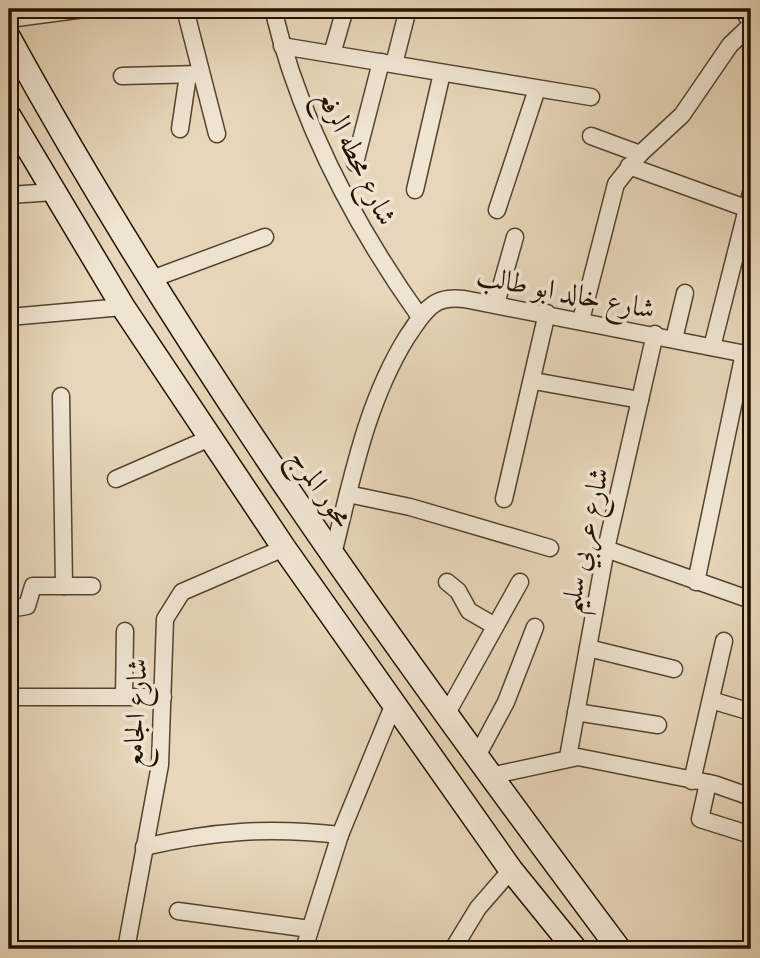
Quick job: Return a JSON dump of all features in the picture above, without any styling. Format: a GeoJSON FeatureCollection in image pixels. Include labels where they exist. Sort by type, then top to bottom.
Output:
{"type":"FeatureCollection","features":[{"type":"Feature","properties":{"kind":"main road","name":"محور المرج"},"geometry":{"type":"LineString","coordinates":[[9,38],[149,280],[333,554],[446,715],[619,949]]}},
{"type":"Feature","properties":{"kind":"main road"},"geometry":{"type":"LineString","coordinates":[[9,116],[123,307],[284,548],[511,870],[575,949]]}},
{"type":"Feature","properties":{"kind":"street"},"geometry":{"type":"LineString","coordinates":[[9,19],[84,9]]}},
{"type":"Feature","properties":{"kind":"street"},"geometry":{"type":"LineString","coordinates":[[185,9],[194,75],[217,134]]}},
{"type":"Feature","properties":{"kind":"street","name":"شارع محطه الرفع"},"geometry":{"type":"LineString","coordinates":[[273,9],[299,95],[340,191],[380,259],[420,317]]}},
{"type":"Feature","properties":{"kind":"street"},"geometry":{"type":"LineString","coordinates":[[331,54],[345,9]]}},
{"type":"Feature","properties":{"kind":"street"},"geometry":{"type":"LineString","coordinates":[[355,163],[408,9]]}},
{"type":"Feature","properties":{"kind":"street"},"geometry":{"type":"LineString","coordinates":[[581,320],[612,194],[634,160],[682,115],[730,45],[751,23],[742,9]]}},
{"type":"Feature","properties":{"kind":"street"},"geometry":{"type":"LineString","coordinates":[[282,46],[591,97]]}},
{"type":"Feature","properties":{"kind":"street"},"geometry":{"type":"LineString","coordinates":[[415,190],[442,72]]}},
{"type":"Feature","properties":{"kind":"street"},"geometry":{"type":"LineString","coordinates":[[122,76],[194,75]]}},
{"type":"Feature","properties":{"kind":"street"},"geometry":{"type":"LineString","coordinates":[[180,129],[194,75]]}},
{"type":"Feature","properties":{"kind":"street"},"geometry":{"type":"LineString","coordinates":[[498,209],[537,89]]}},
{"type":"Feature","properties":{"kind":"street"},"geometry":{"type":"LineString","coordinates":[[591,136],[634,160],[750,204],[712,347]]}},
{"type":"Feature","properties":{"kind":"street"},"geometry":{"type":"LineString","coordinates":[[9,195],[54,192]]}},
{"type":"Feature","properties":{"kind":"street"},"geometry":{"type":"LineString","coordinates":[[149,280],[265,237]]}},
{"type":"Feature","properties":{"kind":"street"},"geometry":{"type":"LineString","coordinates":[[496,304],[514,237]]}},
{"type":"Feature","properties":{"kind":"street"},"geometry":{"type":"LineString","coordinates":[[674,339],[685,293]]}},
{"type":"Feature","properties":{"kind":"street","name":"شارع خالد ابو طالب"},"geometry":{"type":"LineString","coordinates":[[333,554],[372,409],[396,357],[420,317],[444,299],[454,298],[547,313],[747,354]]}},
{"type":"Feature","properties":{"kind":"street"},"geometry":{"type":"LineString","coordinates":[[9,317],[123,307]]}},
{"type":"Feature","properties":{"kind":"street"},"geometry":{"type":"LineString","coordinates":[[504,499],[534,381],[547,313]]}},
{"type":"Feature","properties":{"kind":"street","name":"شارع عربي سليم"},"geometry":{"type":"LineString","coordinates":[[568,757],[606,549],[655,334]]}},
{"type":"Feature","properties":{"kind":"street"},"geometry":{"type":"LineString","coordinates":[[696,582],[747,354]]}},
{"type":"Feature","properties":{"kind":"street"},"geometry":{"type":"LineString","coordinates":[[534,381],[640,400]]}},
{"type":"Feature","properties":{"kind":"street"},"geometry":{"type":"LineString","coordinates":[[61,396],[64,586]]}},
{"type":"Feature","properties":{"kind":"street"},"geometry":{"type":"LineString","coordinates":[[116,479],[210,438]]}},
{"type":"Feature","properties":{"kind":"street"},"geometry":{"type":"LineString","coordinates":[[348,494],[410,507],[550,548]]}},
{"type":"Feature","properties":{"kind":"street","name":"شارع الجامع"},"geometry":{"type":"LineString","coordinates":[[126,949],[160,765],[165,619],[181,592],[284,548]]}},
{"type":"Feature","properties":{"kind":"street"},"geometry":{"type":"LineString","coordinates":[[606,549],[751,600]]}},
{"type":"Feature","properties":{"kind":"street"},"geometry":{"type":"LineString","coordinates":[[447,582],[458,591],[469,611],[495,626]]}},
{"type":"Feature","properties":{"kind":"street"},"geometry":{"type":"LineString","coordinates":[[446,715],[520,582]]}},
{"type":"Feature","properties":{"kind":"street"},"geometry":{"type":"LineString","coordinates":[[9,609],[26,607],[33,586],[93,586]]}},
{"type":"Feature","properties":{"kind":"street"},"geometry":{"type":"LineString","coordinates":[[536,627],[483,767],[568,757],[598,759],[751,796]]}},
{"type":"Feature","properties":{"kind":"street"},"geometry":{"type":"LineString","coordinates":[[124,696],[125,631]]}},
{"type":"Feature","properties":{"kind":"street"},"geometry":{"type":"LineString","coordinates":[[724,641],[711,699],[700,782],[699,819],[751,835]]}},
{"type":"Feature","properties":{"kind":"street"},"geometry":{"type":"LineString","coordinates":[[588,648],[674,668]]}},
{"type":"Feature","properties":{"kind":"street"},"geometry":{"type":"LineString","coordinates":[[9,697],[163,697]]}},
{"type":"Feature","properties":{"kind":"street"},"geometry":{"type":"LineString","coordinates":[[711,699],[751,712]]}},
{"type":"Feature","properties":{"kind":"street"},"geometry":{"type":"LineString","coordinates":[[304,949],[340,835],[393,706]]}},
{"type":"Feature","properties":{"kind":"street"},"geometry":{"type":"LineString","coordinates":[[576,712],[658,725]]}},
{"type":"Feature","properties":{"kind":"street"},"geometry":{"type":"LineString","coordinates":[[144,847],[192,836],[241,830],[291,830],[340,835]]}},
{"type":"Feature","properties":{"kind":"street"},"geometry":{"type":"LineString","coordinates":[[453,949],[478,908],[511,870]]}},
{"type":"Feature","properties":{"kind":"street"},"geometry":{"type":"LineString","coordinates":[[178,911],[310,929]]}}]}
